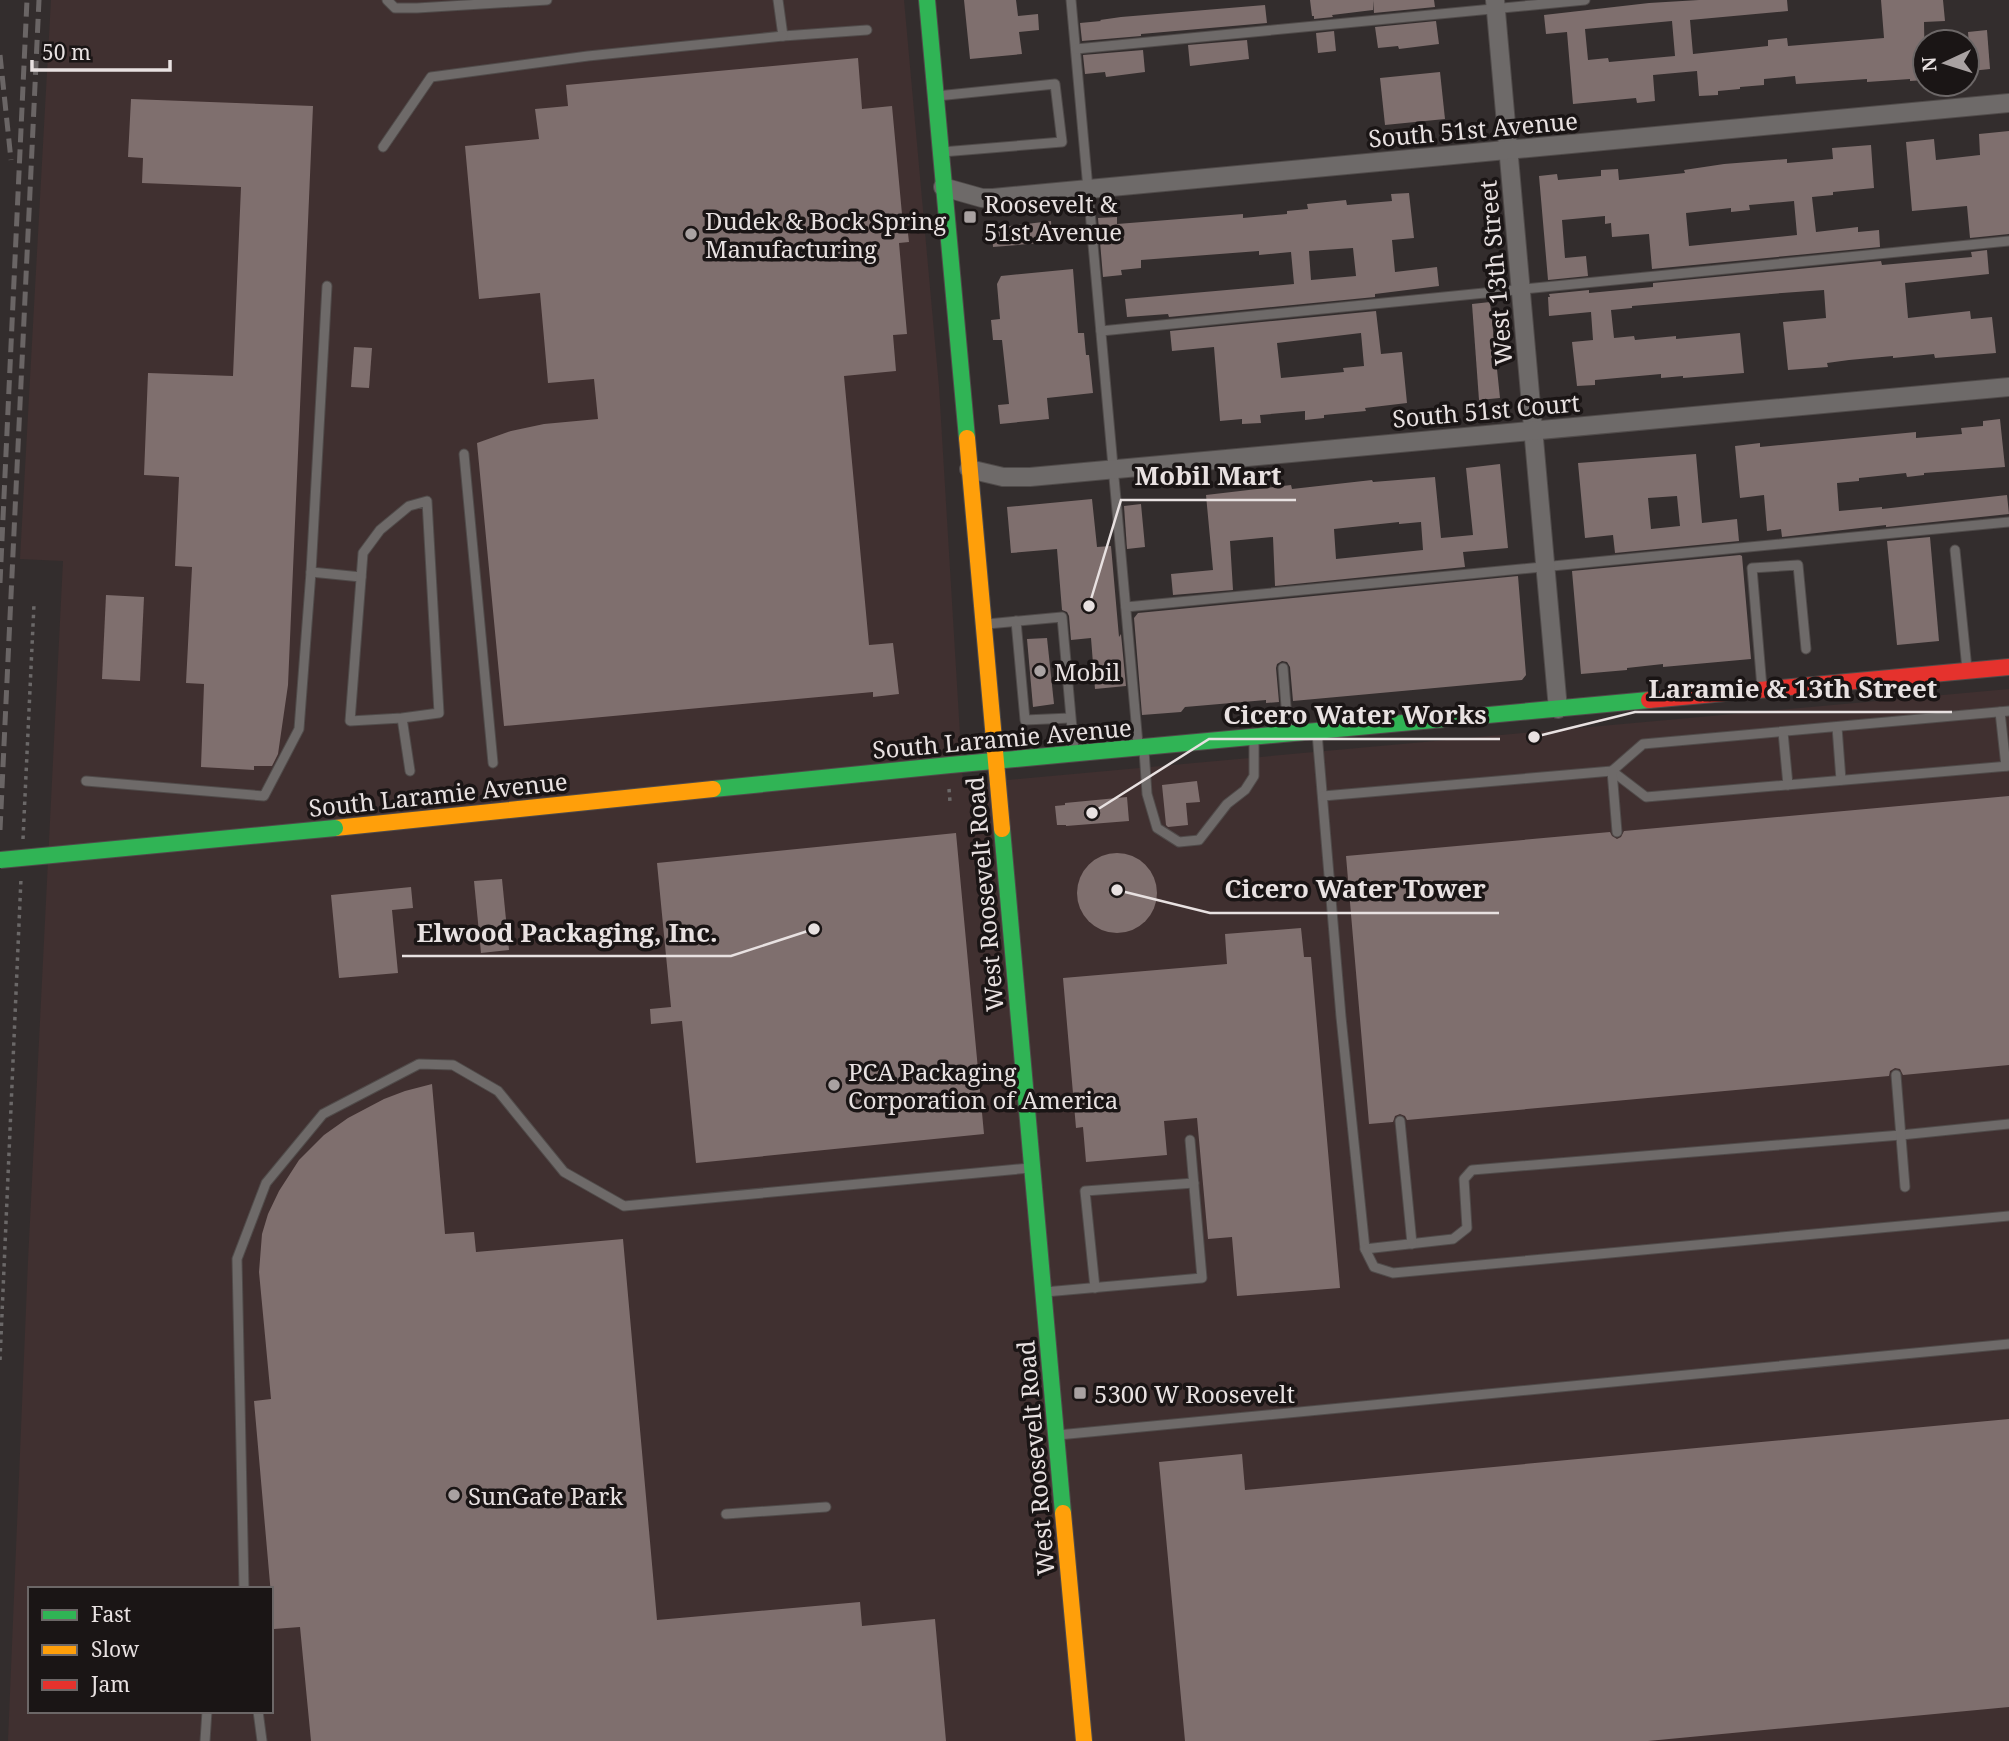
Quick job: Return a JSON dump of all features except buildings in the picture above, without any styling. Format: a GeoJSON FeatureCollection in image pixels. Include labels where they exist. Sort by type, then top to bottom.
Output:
{"type":"FeatureCollection","features":[{"type":"Feature","properties":{"kind":"main road","name":"West Roosevelt Road"},"geometry":{"type":"LineString","coordinates":[[927,0],[1084,1741]]}},
{"type":"Feature","properties":{"kind":"main road","name":"South Laramie Avenue"},"geometry":{"type":"LineString","coordinates":[[0,860],[1074,753],[2009,667]]}},
{"type":"Feature","properties":{"kind":"street","name":"West 13th Street"},"geometry":{"type":"LineString","coordinates":[[1496,4],[1558,709]]}},
{"type":"Feature","properties":{"kind":"street","name":"South 51st Avenue"},"geometry":{"type":"LineString","coordinates":[[943,187],[982,198],[2009,103]]}},
{"type":"Feature","properties":{"kind":"street","name":"South 51st Court"},"geometry":{"type":"LineString","coordinates":[[969,469],[1003,477],[1030,477],[2009,387]]}},
{"type":"Feature","properties":{"kind":"lane"},"geometry":{"type":"LineString","coordinates":[[387,0],[395,8],[417,8],[547,0]]}},
{"type":"Feature","properties":{"kind":"lane"},"geometry":{"type":"LineString","coordinates":[[778,0],[783,36]]}},
{"type":"Feature","properties":{"kind":"lane"},"geometry":{"type":"LineString","coordinates":[[1071,0],[1126,607],[1147,793],[1157,828],[1179,842],[1199,840],[1227,804],[1245,790],[1254,776],[1254,737]]}},
{"type":"Feature","properties":{"kind":"lane"},"geometry":{"type":"LineString","coordinates":[[1076,49],[1496,4],[1585,0]]}},
{"type":"Feature","properties":{"kind":"lane"},"geometry":{"type":"LineString","coordinates":[[383,147],[431,77],[588,56],[867,30]]}},
{"type":"Feature","properties":{"kind":"lane"},"geometry":{"type":"LineString","coordinates":[[935,96],[1055,84],[1062,142],[940,153]]}},
{"type":"Feature","properties":{"kind":"lane"},"geometry":{"type":"LineString","coordinates":[[1101,331],[2009,241]]}},
{"type":"Feature","properties":{"kind":"lane"},"geometry":{"type":"LineString","coordinates":[[86,781],[264,796],[299,729],[327,286]]}},
{"type":"Feature","properties":{"kind":"lane"},"geometry":{"type":"LineString","coordinates":[[464,454],[493,763]]}},
{"type":"Feature","properties":{"kind":"lane"},"geometry":{"type":"LineString","coordinates":[[427,501],[439,713],[402,718],[350,721],[363,554],[380,530],[409,506],[427,501]]}},
{"type":"Feature","properties":{"kind":"lane"},"geometry":{"type":"LineString","coordinates":[[1126,607],[2009,522]]}},
{"type":"Feature","properties":{"kind":"lane"},"geometry":{"type":"LineString","coordinates":[[1955,550],[1968,671]]}},
{"type":"Feature","properties":{"kind":"lane"},"geometry":{"type":"LineString","coordinates":[[1762,690],[1752,568],[1798,565],[1807,649]]}},
{"type":"Feature","properties":{"kind":"lane"},"geometry":{"type":"LineString","coordinates":[[311,572],[361,577]]}},
{"type":"Feature","properties":{"kind":"lane"},"geometry":{"type":"LineString","coordinates":[[983,624],[1062,617],[1074,753]]}},
{"type":"Feature","properties":{"kind":"lane"},"geometry":{"type":"LineString","coordinates":[[1016,621],[1025,720],[1070,718]]}},
{"type":"Feature","properties":{"kind":"lane"},"geometry":{"type":"LineString","coordinates":[[1283,668],[1288,734]]}},
{"type":"Feature","properties":{"kind":"lane"},"geometry":{"type":"LineString","coordinates":[[1322,796],[1612,771],[1643,744],[2005,711],[2007,766],[1646,797],[1612,771]]}},
{"type":"Feature","properties":{"kind":"lane"},"geometry":{"type":"LineString","coordinates":[[402,718],[410,771]]}},
{"type":"Feature","properties":{"kind":"lane"},"geometry":{"type":"LineString","coordinates":[[1837,727],[1841,780]]}},
{"type":"Feature","properties":{"kind":"lane"},"geometry":{"type":"LineString","coordinates":[[1317,731],[1341,1017],[1365,1249],[1374,1267],[1394,1273],[2009,1216]]}},
{"type":"Feature","properties":{"kind":"lane"},"geometry":{"type":"LineString","coordinates":[[1783,732],[1788,785]]}},
{"type":"Feature","properties":{"kind":"lane"},"geometry":{"type":"LineString","coordinates":[[1612,771],[1617,832]]}},
{"type":"Feature","properties":{"kind":"lane"},"geometry":{"type":"LineString","coordinates":[[244,1587],[237,1259],[267,1183],[323,1114],[419,1064],[453,1065],[498,1091],[564,1172],[624,1206],[1032,1168]]}},
{"type":"Feature","properties":{"kind":"lane"},"geometry":{"type":"LineString","coordinates":[[1895,1075],[1906,1187]]}},
{"type":"Feature","properties":{"kind":"lane"},"geometry":{"type":"LineString","coordinates":[[1399,1121],[1412,1244]]}},
{"type":"Feature","properties":{"kind":"lane"},"geometry":{"type":"LineString","coordinates":[[1365,1249],[1453,1239],[1467,1228],[1464,1179],[1472,1170],[2009,1124]]}},
{"type":"Feature","properties":{"kind":"lane"},"geometry":{"type":"LineString","coordinates":[[1043,1292],[1202,1278],[1190,1140]]}},
{"type":"Feature","properties":{"kind":"lane"},"geometry":{"type":"LineString","coordinates":[[1095,1288],[1085,1191],[1194,1183]]}},
{"type":"Feature","properties":{"kind":"lane"},"geometry":{"type":"LineString","coordinates":[[1056,1435],[2009,1344]]}},
{"type":"Feature","properties":{"kind":"lane"},"geometry":{"type":"LineString","coordinates":[[726,1514],[827,1507]]}},
{"type":"Feature","properties":{"kind":"lane"},"geometry":{"type":"LineString","coordinates":[[205,1741],[207,1713]]}},
{"type":"Feature","properties":{"kind":"lane"},"geometry":{"type":"LineString","coordinates":[[258,1713],[262,1741]]}},
{"type":"Feature","properties":{"kind":"path"},"geometry":{"type":"LineString","coordinates":[[22,849],[34,604]]}},
{"type":"Feature","properties":{"kind":"path"},"geometry":{"type":"LineString","coordinates":[[950,734],[951,743]]}},
{"type":"Feature","properties":{"kind":"path"},"geometry":{"type":"LineString","coordinates":[[949,789],[950,802]]}},
{"type":"Feature","properties":{"kind":"path"},"geometry":{"type":"LineString","coordinates":[[0,1360],[21,877]]}},
{"type":"Feature","properties":{"kind":"shaded area"},"geometry":{"type":"Polygon","coordinates":[[[51,0],[904,0],[939,387],[963,784],[2009,689],[2009,1741],[8,1741],[28,1261],[63,561],[20,559],[51,0]]]}},
{"type":"Feature","properties":{"kind":"railway"},"geometry":{"type":"LineString","coordinates":[[0,583],[27,0]]}},
{"type":"Feature","properties":{"kind":"railway"},"geometry":{"type":"LineString","coordinates":[[0,830],[39,0]]}},
{"type":"Feature","properties":{"kind":"railway"},"geometry":{"type":"LineString","coordinates":[[0,55],[11,160]]}},
{"type":"Feature","properties":{"kind":"traffic: fast"},"geometry":{"type":"LineString","coordinates":[[927,0],[967,438]]}},
{"type":"Feature","properties":{"kind":"traffic: fast"},"geometry":{"type":"LineString","coordinates":[[713,789],[1649,700]]}},
{"type":"Feature","properties":{"kind":"traffic: fast"},"geometry":{"type":"LineString","coordinates":[[0,860],[335,828]]}},
{"type":"Feature","properties":{"kind":"traffic: fast"},"geometry":{"type":"LineString","coordinates":[[1002,829],[1063,1513]]}},
{"type":"Feature","properties":{"kind":"traffic: slow"},"geometry":{"type":"LineString","coordinates":[[967,438],[1002,829]]}},
{"type":"Feature","properties":{"kind":"traffic: slow"},"geometry":{"type":"LineString","coordinates":[[335,828],[713,789]]}},
{"type":"Feature","properties":{"kind":"traffic: slow"},"geometry":{"type":"LineString","coordinates":[[1063,1513],[1084,1741]]}},
{"type":"Feature","properties":{"kind":"traffic: jam"},"geometry":{"type":"LineString","coordinates":[[1649,700],[2009,667]]}},
{"type":"Feature","properties":{"kind":"place","name":"Roosevelt & 51st Avenue"},"geometry":{"type":"Point","coordinates":[970,217]}},
{"type":"Feature","properties":{"kind":"place","name":"Dudek & Bock Spring Manufacturing"},"geometry":{"type":"Point","coordinates":[691,234]}},
{"type":"Feature","properties":{"kind":"place","name":"Mobil Mart"},"geometry":{"type":"Point","coordinates":[1089,606]}},
{"type":"Feature","properties":{"kind":"place","name":"Mobil"},"geometry":{"type":"Point","coordinates":[1040,671]}},
{"type":"Feature","properties":{"kind":"place","name":"Laramie & 13th Street"},"geometry":{"type":"Point","coordinates":[1534,737]}},
{"type":"Feature","properties":{"kind":"place","name":"Cicero Water Works"},"geometry":{"type":"Point","coordinates":[1092,813]}},
{"type":"Feature","properties":{"kind":"place","name":"Cicero Water Tower"},"geometry":{"type":"Point","coordinates":[1117,890]}},
{"type":"Feature","properties":{"kind":"place","name":"Elwood Packaging, Inc."},"geometry":{"type":"Point","coordinates":[814,929]}},
{"type":"Feature","properties":{"kind":"place","name":"PCA Packaging Corporation of America"},"geometry":{"type":"Point","coordinates":[834,1085]}},
{"type":"Feature","properties":{"kind":"place","name":"5300 W Roosevelt"},"geometry":{"type":"Point","coordinates":[1080,1393]}},
{"type":"Feature","properties":{"kind":"place","name":"SunGate Park"},"geometry":{"type":"Point","coordinates":[454,1495]}}]}
